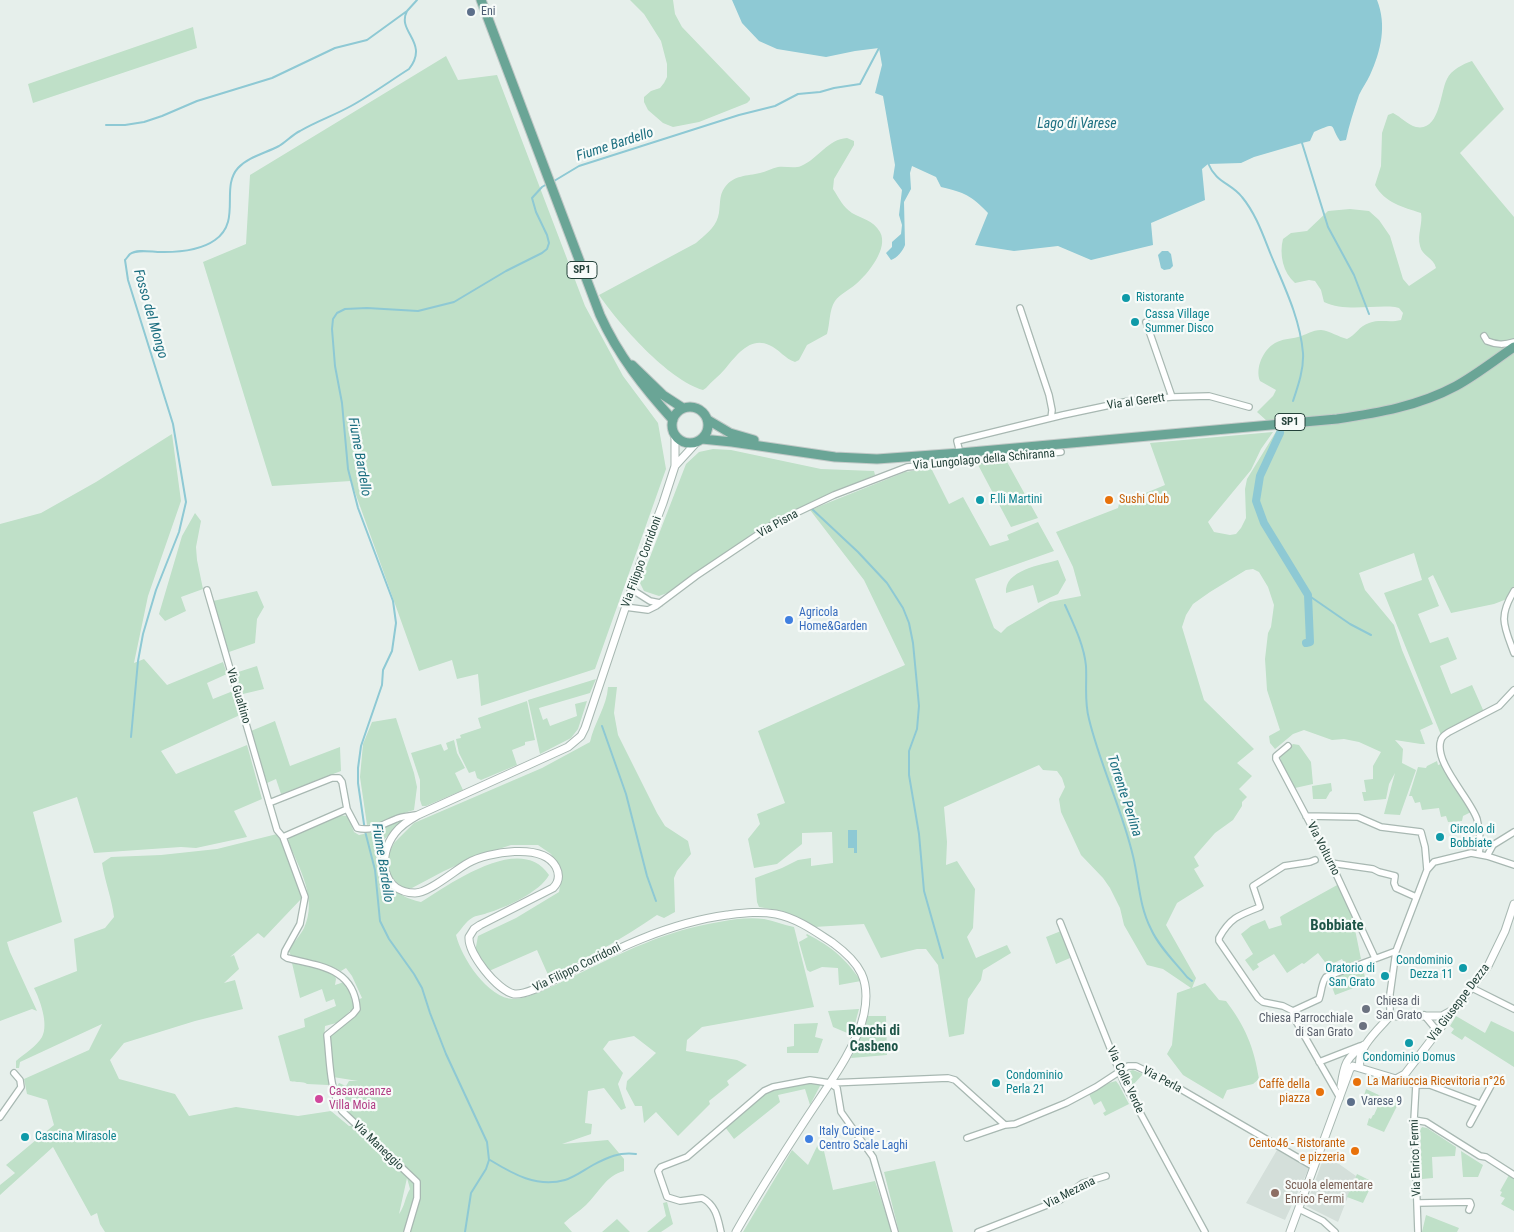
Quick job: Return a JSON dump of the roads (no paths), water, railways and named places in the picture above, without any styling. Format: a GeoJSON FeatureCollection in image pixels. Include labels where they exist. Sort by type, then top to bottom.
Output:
{"type":"FeatureCollection","features":[{"type":"Feature","properties":{"kind":"main road","name":"SP1"},"geometry":{"type":"LineString","coordinates":[[481,0],[609,336],[640,384],[673,420]]}},
{"type":"Feature","properties":{"kind":"main road","name":"SP1"},"geometry":{"type":"LineString","coordinates":[[675,435],[684,442],[699,441],[835,457],[877,459],[960,454],[1337,419],[1384,412],[1420,401],[1455,386],[1514,347]]}},
{"type":"Feature","properties":{"kind":"main road","name":"SP1"},"geometry":{"type":"LineString","coordinates":[[620,352],[663,395],[683,408],[693,407],[698,409],[706,415],[708,420],[730,433],[788,450]]}},
{"type":"Feature","properties":{"kind":"main road"},"geometry":{"type":"LineString","coordinates":[[675,435],[672,428],[673,420],[683,408]]}},
{"type":"Feature","properties":{"kind":"main road"},"geometry":{"type":"LineString","coordinates":[[699,441],[708,430],[708,420]]}},
{"type":"Feature","properties":{"kind":"street"},"geometry":{"type":"LineString","coordinates":[[1020,308],[1049,395],[1052,410],[1051,418]]}},
{"type":"Feature","properties":{"kind":"street","name":"Via al Gerett"},"geometry":{"type":"LineString","coordinates":[[960,454],[958,442],[1051,418],[1129,401],[1172,397],[1146,322]]}},
{"type":"Feature","properties":{"kind":"street"},"geometry":{"type":"LineString","coordinates":[[1484,336],[1487,341],[1499,344],[1514,342]]}},
{"type":"Feature","properties":{"kind":"street"},"geometry":{"type":"LineString","coordinates":[[1172,397],[1209,396],[1249,408]]}},
{"type":"Feature","properties":{"kind":"street","name":"Via Filippo Corridoni"},"geometry":{"type":"LineString","coordinates":[[675,435],[675,466],[581,736],[575,742],[418,814],[404,823],[394,834],[386,852],[384,864],[386,875],[392,884],[402,890],[420,892],[469,862],[480,858],[497,854],[523,852],[539,854],[550,860],[556,867],[559,876],[553,888],[480,925],[468,937],[471,949],[494,983],[512,993],[523,994],[538,988],[649,935],[702,918],[754,911],[778,914],[798,922],[844,951],[857,964],[865,979],[866,996],[859,1031],[830,1083],[736,1232]]}},
{"type":"Feature","properties":{"kind":"street","name":"Via Filippo Corridoni"},"geometry":{"type":"LineString","coordinates":[[675,466],[699,441]]}},
{"type":"Feature","properties":{"kind":"street","name":"Via Lungolago della Schiranna"},"geometry":{"type":"LineString","coordinates":[[907,467],[1061,452]]}},
{"type":"Feature","properties":{"kind":"street","name":"Via Pisna"},"geometry":{"type":"LineString","coordinates":[[625,607],[648,610],[775,523],[834,495],[907,467]]}},
{"type":"Feature","properties":{"kind":"street"},"geometry":{"type":"LineString","coordinates":[[631,589],[650,601],[660,603]]}},
{"type":"Feature","properties":{"kind":"street","name":"Via Gualtino"},"geometry":{"type":"LineString","coordinates":[[206,590],[277,830],[283,837]]}},
{"type":"Feature","properties":{"kind":"street"},"geometry":{"type":"LineString","coordinates":[[1514,591],[1508,603],[1503,622],[1514,653]]}},
{"type":"Feature","properties":{"kind":"street"},"geometry":{"type":"LineString","coordinates":[[1479,854],[1480,844],[1477,820],[1473,810],[1447,770],[1441,754],[1441,740],[1449,732],[1499,706],[1514,690]]}},
{"type":"Feature","properties":{"kind":"street","name":"Via Volturno"},"geometry":{"type":"LineString","coordinates":[[1288,746],[1276,756],[1276,759],[1331,863],[1375,958]]}},
{"type":"Feature","properties":{"kind":"street"},"geometry":{"type":"LineString","coordinates":[[269,803],[332,778],[339,778],[342,782],[347,809],[357,828],[371,829],[382,826],[397,818],[418,814]]}},
{"type":"Feature","properties":{"kind":"street"},"geometry":{"type":"LineString","coordinates":[[283,837],[347,809]]}},
{"type":"Feature","properties":{"kind":"street"},"geometry":{"type":"LineString","coordinates":[[1306,816],[1358,817],[1381,827],[1421,832],[1425,847],[1427,870]]}},
{"type":"Feature","properties":{"kind":"street"},"geometry":{"type":"LineString","coordinates":[[1480,844],[1493,844],[1514,832]]}},
{"type":"Feature","properties":{"kind":"street","name":"Via Maneggio"},"geometry":{"type":"LineString","coordinates":[[283,837],[306,897],[300,924],[284,956],[333,970],[340,974],[354,992],[356,1009],[353,1014],[327,1035],[333,1087],[337,1102],[342,1111],[417,1182],[418,1198],[407,1232]]}},
{"type":"Feature","properties":{"kind":"street"},"geometry":{"type":"LineString","coordinates":[[1488,856],[1493,844]]}},
{"type":"Feature","properties":{"kind":"street"},"geometry":{"type":"LineString","coordinates":[[1357,1066],[1366,1044],[1390,1016],[1390,994],[1396,951],[1427,870],[1434,862],[1471,853],[1488,856],[1514,865]]}},
{"type":"Feature","properties":{"kind":"street"},"geometry":{"type":"LineString","coordinates":[[1293,1011],[1283,1006],[1263,1002],[1258,998],[1219,941],[1228,923],[1260,906],[1253,886],[1284,866],[1310,862],[1326,854]]}},
{"type":"Feature","properties":{"kind":"street"},"geometry":{"type":"LineString","coordinates":[[1331,863],[1373,869],[1395,876],[1394,883],[1396,888],[1416,897]]}},
{"type":"Feature","properties":{"kind":"street","name":"Via Giuseppe Dezza"},"geometry":{"type":"LineString","coordinates":[[1396,1079],[1408,1071],[1488,966],[1505,931],[1514,904]]}},
{"type":"Feature","properties":{"kind":"street","name":"Via Colle Verde"},"geometry":{"type":"LineString","coordinates":[[1060,922],[1119,1071],[1138,1110],[1205,1232]]}},
{"type":"Feature","properties":{"kind":"street"},"geometry":{"type":"LineString","coordinates":[[1293,1011],[1319,999],[1322,992],[1322,982],[1326,977],[1396,951]]}},
{"type":"Feature","properties":{"kind":"street"},"geometry":{"type":"LineString","coordinates":[[1472,988],[1514,1009]]}},
{"type":"Feature","properties":{"kind":"street"},"geometry":{"type":"LineString","coordinates":[[1390,1016],[1442,1016],[1457,1006]]}},
{"type":"Feature","properties":{"kind":"street"},"geometry":{"type":"LineString","coordinates":[[1293,1011],[1293,1016],[1340,1098]]}},
{"type":"Feature","properties":{"kind":"street"},"geometry":{"type":"LineString","coordinates":[[1424,1015],[1434,1027],[1432,1039]]}},
{"type":"Feature","properties":{"kind":"street"},"geometry":{"type":"LineString","coordinates":[[1319,1062],[1366,1044]]}},
{"type":"Feature","properties":{"kind":"street"},"geometry":{"type":"LineString","coordinates":[[1340,1098],[1343,1075],[1349,1057],[1366,1044]]}},
{"type":"Feature","properties":{"kind":"street","name":"Via Perla"},"geometry":{"type":"LineString","coordinates":[[967,1138],[1005,1125],[1015,1124],[1066,1103],[1096,1087],[1128,1066],[1136,1066],[1314,1167]]}},
{"type":"Feature","properties":{"kind":"street"},"geometry":{"type":"LineString","coordinates":[[1290,1232],[1350,1069],[1357,1066],[1396,1079],[1430,1085],[1480,1104]]}},
{"type":"Feature","properties":{"kind":"street"},"geometry":{"type":"LineString","coordinates":[[1408,1071],[1409,1076],[1416,1084]]}},
{"type":"Feature","properties":{"kind":"street"},"geometry":{"type":"LineString","coordinates":[[0,1117],[21,1087],[20,1080],[14,1073]]}},
{"type":"Feature","properties":{"kind":"street"},"geometry":{"type":"LineString","coordinates":[[721,1232],[718,1215],[711,1204],[702,1198],[680,1201],[666,1197],[658,1171],[661,1167],[687,1157],[764,1091],[810,1080],[830,1083],[948,1078],[955,1080],[1005,1125]]}},
{"type":"Feature","properties":{"kind":"street"},"geometry":{"type":"LineString","coordinates":[[1470,1124],[1494,1080]]}},
{"type":"Feature","properties":{"kind":"street"},"geometry":{"type":"LineString","coordinates":[[830,1083],[837,1088],[842,1112],[873,1157],[895,1232]]}},
{"type":"Feature","properties":{"kind":"street","name":"Via Enrico Fermi"},"geometry":{"type":"LineString","coordinates":[[1416,1084],[1414,1120],[1418,1232]]}},
{"type":"Feature","properties":{"kind":"street"},"geometry":{"type":"LineString","coordinates":[[1414,1120],[1426,1122],[1514,1175]]}},
{"type":"Feature","properties":{"kind":"street","name":"Via Mezana"},"geometry":{"type":"LineString","coordinates":[[978,1232],[1060,1200],[1083,1183],[1106,1176]]}},
{"type":"Feature","properties":{"kind":"street"},"geometry":{"type":"LineString","coordinates":[[1418,1203],[1470,1202],[1472,1205],[1469,1210]]}},
{"type":"Feature","properties":{"kind":"street"},"geometry":{"type":"LineString","coordinates":[[1298,1209],[1323,1221],[1335,1232]]}},
{"type":"Feature","properties":{"kind":"water","name":"Lago di Varese"},"geometry":{"type":"Polygon","coordinates":[[[732,0],[1377,0],[1382,19],[1382,28],[1377,57],[1369,78],[1359,95],[1346,140],[1340,141],[1334,129],[1330,126],[1314,132],[1310,141],[1254,157],[1241,163],[1208,164],[1202,169],[1205,200],[1151,223],[1153,245],[1091,260],[1058,246],[1014,251],[975,245],[988,213],[972,198],[941,187],[936,177],[912,166],[910,173],[911,189],[904,202],[905,245],[900,254],[891,260],[886,253],[892,247],[892,242],[901,234],[902,225],[899,215],[902,190],[893,178],[895,165],[883,96],[875,93],[882,65],[879,48],[826,57],[777,49],[759,41],[742,23],[732,0]]]}},
{"type":"Feature","properties":{"kind":"water"},"geometry":{"type":"Polygon","coordinates":[[[1162,251],[1168,251],[1171,254],[1173,266],[1170,269],[1164,270],[1161,268],[1158,255],[1162,251]]]}},
{"type":"Feature","properties":{"kind":"water"},"geometry":{"type":"Polygon","coordinates":[[[848,830],[857,830],[857,853],[854,853],[854,848],[848,848],[848,830]]]}},
{"type":"Feature","properties":{"kind":"waterway"},"geometry":{"type":"LineString","coordinates":[[106,125],[144,122],[197,101],[272,78],[335,48],[367,40],[407,11],[417,0]]}},
{"type":"Feature","properties":{"kind":"waterway","name":"Fosso del Mongo"},"geometry":{"type":"LineString","coordinates":[[131,737],[138,661],[143,634],[156,590],[179,532],[186,502],[173,424],[128,280],[125,260],[130,254],[137,251],[183,251],[203,246],[215,240],[223,232],[227,224],[233,176],[242,164],[279,146],[306,127],[351,106],[409,69],[416,52],[415,44],[406,25],[407,11]]}},
{"type":"Feature","properties":{"kind":"waterway","name":"Fiume Bardello"},"geometry":{"type":"LineString","coordinates":[[554,181],[579,166],[739,115],[775,106],[798,94],[820,92],[860,84],[879,48]]}},
{"type":"Feature","properties":{"kind":"waterway"},"geometry":{"type":"LineString","coordinates":[[1302,143],[1328,227],[1354,275],[1369,314]]}},
{"type":"Feature","properties":{"kind":"waterway"},"geometry":{"type":"LineString","coordinates":[[1208,163],[1215,175],[1238,192],[1251,210],[1291,302],[1299,327],[1303,353],[1302,371],[1293,401]]}},
{"type":"Feature","properties":{"kind":"waterway","name":"Fiume Bardello"},"geometry":{"type":"LineString","coordinates":[[465,1232],[471,1193],[486,1169],[489,1160],[487,1142],[446,1054],[422,988],[389,939],[380,921],[375,870],[365,831],[358,783],[361,746],[382,685],[383,670],[392,651],[396,623],[393,601],[358,508],[348,469],[342,403],[335,366],[332,329],[333,319],[337,313],[345,309],[367,308],[418,311],[454,302],[506,271],[542,253],[547,249],[549,243],[532,198],[547,184]]}},
{"type":"Feature","properties":{"kind":"waterway"},"geometry":{"type":"LineString","coordinates":[[1280,433],[1260,476],[1256,501],[1264,523],[1308,595],[1310,642],[1306,643]]}},
{"type":"Feature","properties":{"kind":"waterway"},"geometry":{"type":"LineString","coordinates":[[812,509],[858,552],[887,583],[903,608],[909,623],[913,643],[919,706],[917,729],[909,751],[909,775],[919,834],[924,891],[943,958]]}},
{"type":"Feature","properties":{"kind":"waterway"},"geometry":{"type":"LineString","coordinates":[[1308,595],[1350,624],[1371,635]]}},
{"type":"Feature","properties":{"kind":"waterway","name":"Torrente Perlina"},"geometry":{"type":"LineString","coordinates":[[1065,605],[1083,650],[1086,666],[1087,712],[1128,839],[1147,920],[1158,942],[1192,981]]}},
{"type":"Feature","properties":{"kind":"waterway"},"geometry":{"type":"LineString","coordinates":[[602,726],[626,794],[647,876],[656,901]]}},
{"type":"Feature","properties":{"kind":"waterway"},"geometry":{"type":"LineString","coordinates":[[490,1160],[516,1175],[535,1181],[555,1182],[572,1177],[609,1157],[619,1154],[636,1154]]}},
{"type":"Feature","properties":{"kind":"place","name":"Eni"},"geometry":{"type":"Point","coordinates":[471,12]}},
{"type":"Feature","properties":{"kind":"place","name":"Ristorante"},"geometry":{"type":"Point","coordinates":[1126,298]}},
{"type":"Feature","properties":{"kind":"place","name":"Cassa Village Summer Disco"},"geometry":{"type":"Point","coordinates":[1135,322]}},
{"type":"Feature","properties":{"kind":"place","name":"F.lli Martini"},"geometry":{"type":"Point","coordinates":[980,500]}},
{"type":"Feature","properties":{"kind":"place","name":"Sushi Club"},"geometry":{"type":"Point","coordinates":[1109,500]}},
{"type":"Feature","properties":{"kind":"place","name":"Agricola Home&Garden"},"geometry":{"type":"Point","coordinates":[789,620]}},
{"type":"Feature","properties":{"kind":"place","name":"Circolo di Bobbiate"},"geometry":{"type":"Point","coordinates":[1440,837]}},
{"type":"Feature","properties":{"kind":"place","name":"Condominio Dezza 11"},"geometry":{"type":"Point","coordinates":[1463,968]}},
{"type":"Feature","properties":{"kind":"place","name":"Oratorio di San Grato"},"geometry":{"type":"Point","coordinates":[1385,976]}},
{"type":"Feature","properties":{"kind":"place","name":"Chiesa di San Grato"},"geometry":{"type":"Point","coordinates":[1366,1009]}},
{"type":"Feature","properties":{"kind":"place","name":"Chiesa Parrocchiale di San Grato"},"geometry":{"type":"Point","coordinates":[1363,1026]}},
{"type":"Feature","properties":{"kind":"place","name":"Condominio Domus"},"geometry":{"type":"Point","coordinates":[1409,1043]}},
{"type":"Feature","properties":{"kind":"place","name":"La Mariuccia Ricevitoria n°26"},"geometry":{"type":"Point","coordinates":[1357,1082]}},
{"type":"Feature","properties":{"kind":"place","name":"Condominio Perla 21"},"geometry":{"type":"Point","coordinates":[996,1083]}},
{"type":"Feature","properties":{"kind":"place","name":"Caffè della piazza"},"geometry":{"type":"Point","coordinates":[1320,1092]}},
{"type":"Feature","properties":{"kind":"place","name":"Casavacanze Villa Moia"},"geometry":{"type":"Point","coordinates":[319,1099]}},
{"type":"Feature","properties":{"kind":"place","name":"Varese 9"},"geometry":{"type":"Point","coordinates":[1351,1102]}},
{"type":"Feature","properties":{"kind":"place","name":"Cascina Mirasole"},"geometry":{"type":"Point","coordinates":[25,1137]}},
{"type":"Feature","properties":{"kind":"place","name":"Italy Cucine - Centro Scale Laghi"},"geometry":{"type":"Point","coordinates":[809,1139]}},
{"type":"Feature","properties":{"kind":"place","name":"Cento46 - Ristorante e pizzeria"},"geometry":{"type":"Point","coordinates":[1355,1151]}},
{"type":"Feature","properties":{"kind":"place","name":"Scuola elementare Enrico Fermi"},"geometry":{"type":"Point","coordinates":[1275,1193]}},
{"type":"Feature","properties":{"kind":"district","name":"Bobbiate"},"geometry":{"type":"Point","coordinates":[1337,926]}},
{"type":"Feature","properties":{"kind":"district","name":"Ronchi di Casbeno"},"geometry":{"type":"Point","coordinates":[874,1040]}}]}
